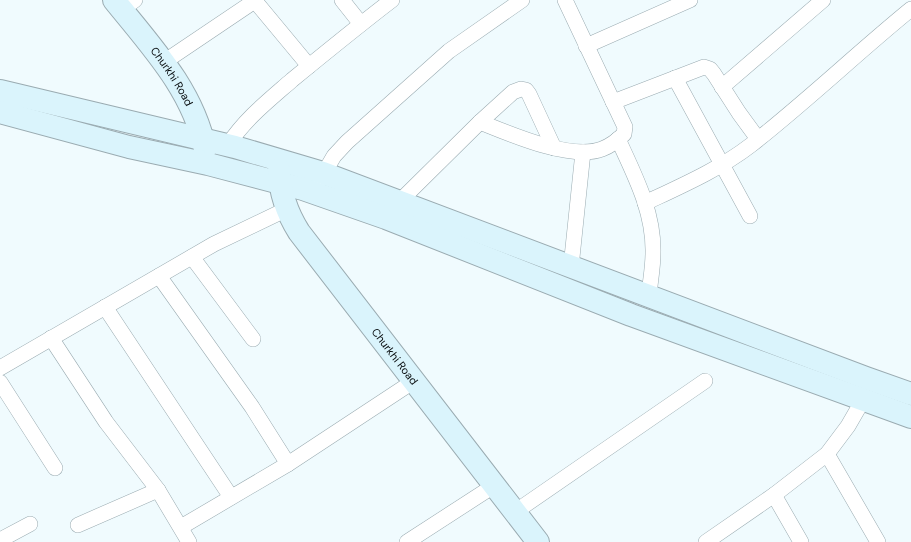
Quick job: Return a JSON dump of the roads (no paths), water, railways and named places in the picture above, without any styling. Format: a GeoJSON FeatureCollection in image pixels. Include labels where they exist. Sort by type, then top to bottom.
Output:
{"type":"FeatureCollection","features":[{"type":"Feature","properties":{"kind":"street"},"geometry":{"type":"LineString","coordinates":[[164,62],[256,0],[309,66]]}},
{"type":"Feature","properties":{"kind":"street"},"geometry":{"type":"LineString","coordinates":[[342,0],[361,24]]}},
{"type":"Feature","properties":{"kind":"street"},"geometry":{"type":"LineString","coordinates":[[228,145],[238,129],[250,116],[309,66],[392,0]]}},
{"type":"Feature","properties":{"kind":"street"},"geometry":{"type":"LineString","coordinates":[[314,192],[323,173],[334,156],[347,142],[449,51],[522,0]]}},
{"type":"Feature","properties":{"kind":"street"},"geometry":{"type":"LineString","coordinates":[[480,122],[554,148],[583,152],[601,150],[618,140],[624,134],[625,127],[565,0]]}},
{"type":"Feature","properties":{"kind":"street"},"geometry":{"type":"LineString","coordinates":[[586,46],[690,0]]}},
{"type":"Feature","properties":{"kind":"street"},"geometry":{"type":"LineString","coordinates":[[722,87],[823,0]]}},
{"type":"Feature","properties":{"kind":"street","name":"Churkhi Road"},"geometry":{"type":"LineString","coordinates":[[124,3],[185,94],[203,138],[208,164]]}},
{"type":"Feature","properties":{"kind":"street"},"geometry":{"type":"LineString","coordinates":[[645,203],[690,182],[722,164],[758,138],[911,9]]}},
{"type":"Feature","properties":{"kind":"street"},"geometry":{"type":"LineString","coordinates":[[613,102],[704,67],[710,69],[758,138]]}},
{"type":"Feature","properties":{"kind":"street"},"geometry":{"type":"LineString","coordinates":[[675,78],[750,216]]}},
{"type":"Feature","properties":{"kind":"street"},"geometry":{"type":"LineString","coordinates":[[399,202],[480,122],[520,88],[526,90],[542,119],[554,148]]}},
{"type":"Feature","properties":{"kind":"street"},"geometry":{"type":"LineString","coordinates":[[0,91],[203,138],[323,173],[911,394]]}},
{"type":"Feature","properties":{"kind":"street"},"geometry":{"type":"LineString","coordinates":[[0,112],[129,147],[208,164],[314,192],[386,218],[631,315],[911,417]]}},
{"type":"Feature","properties":{"kind":"street"},"geometry":{"type":"LineString","coordinates":[[618,140],[640,188],[650,223],[653,253],[649,296]]}},
{"type":"Feature","properties":{"kind":"street"},"geometry":{"type":"LineString","coordinates":[[571,267],[583,152]]}},
{"type":"Feature","properties":{"kind":"street","name":"Churkhi Road"},"geometry":{"type":"LineString","coordinates":[[278,159],[280,182],[287,208],[290,218],[298,232],[538,542]]}},
{"type":"Feature","properties":{"kind":"street"},"geometry":{"type":"LineString","coordinates":[[0,368],[192,257],[261,220],[287,208]]}},
{"type":"Feature","properties":{"kind":"street"},"geometry":{"type":"LineString","coordinates":[[192,257],[253,339]]}},
{"type":"Feature","properties":{"kind":"street"},"geometry":{"type":"LineString","coordinates":[[159,276],[252,408],[288,464]]}},
{"type":"Feature","properties":{"kind":"street"},"geometry":{"type":"LineString","coordinates":[[105,307],[231,497]]}},
{"type":"Feature","properties":{"kind":"street"},"geometry":{"type":"LineString","coordinates":[[51,338],[102,415],[158,490],[181,527],[188,542]]}},
{"type":"Feature","properties":{"kind":"street"},"geometry":{"type":"LineString","coordinates":[[181,527],[288,464],[414,381]]}},
{"type":"Feature","properties":{"kind":"street"},"geometry":{"type":"LineString","coordinates":[[515,512],[705,381]]}},
{"type":"Feature","properties":{"kind":"street"},"geometry":{"type":"LineString","coordinates":[[0,382],[55,468]]}},
{"type":"Feature","properties":{"kind":"street"},"geometry":{"type":"LineString","coordinates":[[706,542],[774,495],[827,454],[848,426],[863,400]]}},
{"type":"Feature","properties":{"kind":"street"},"geometry":{"type":"LineString","coordinates":[[827,454],[878,542]]}},
{"type":"Feature","properties":{"kind":"street"},"geometry":{"type":"LineString","coordinates":[[407,542],[495,485]]}},
{"type":"Feature","properties":{"kind":"street"},"geometry":{"type":"LineString","coordinates":[[78,525],[158,490]]}},
{"type":"Feature","properties":{"kind":"street"},"geometry":{"type":"LineString","coordinates":[[774,495],[801,542]]}},
{"type":"Feature","properties":{"kind":"street"},"geometry":{"type":"LineString","coordinates":[[0,540],[30,524]]}}]}
